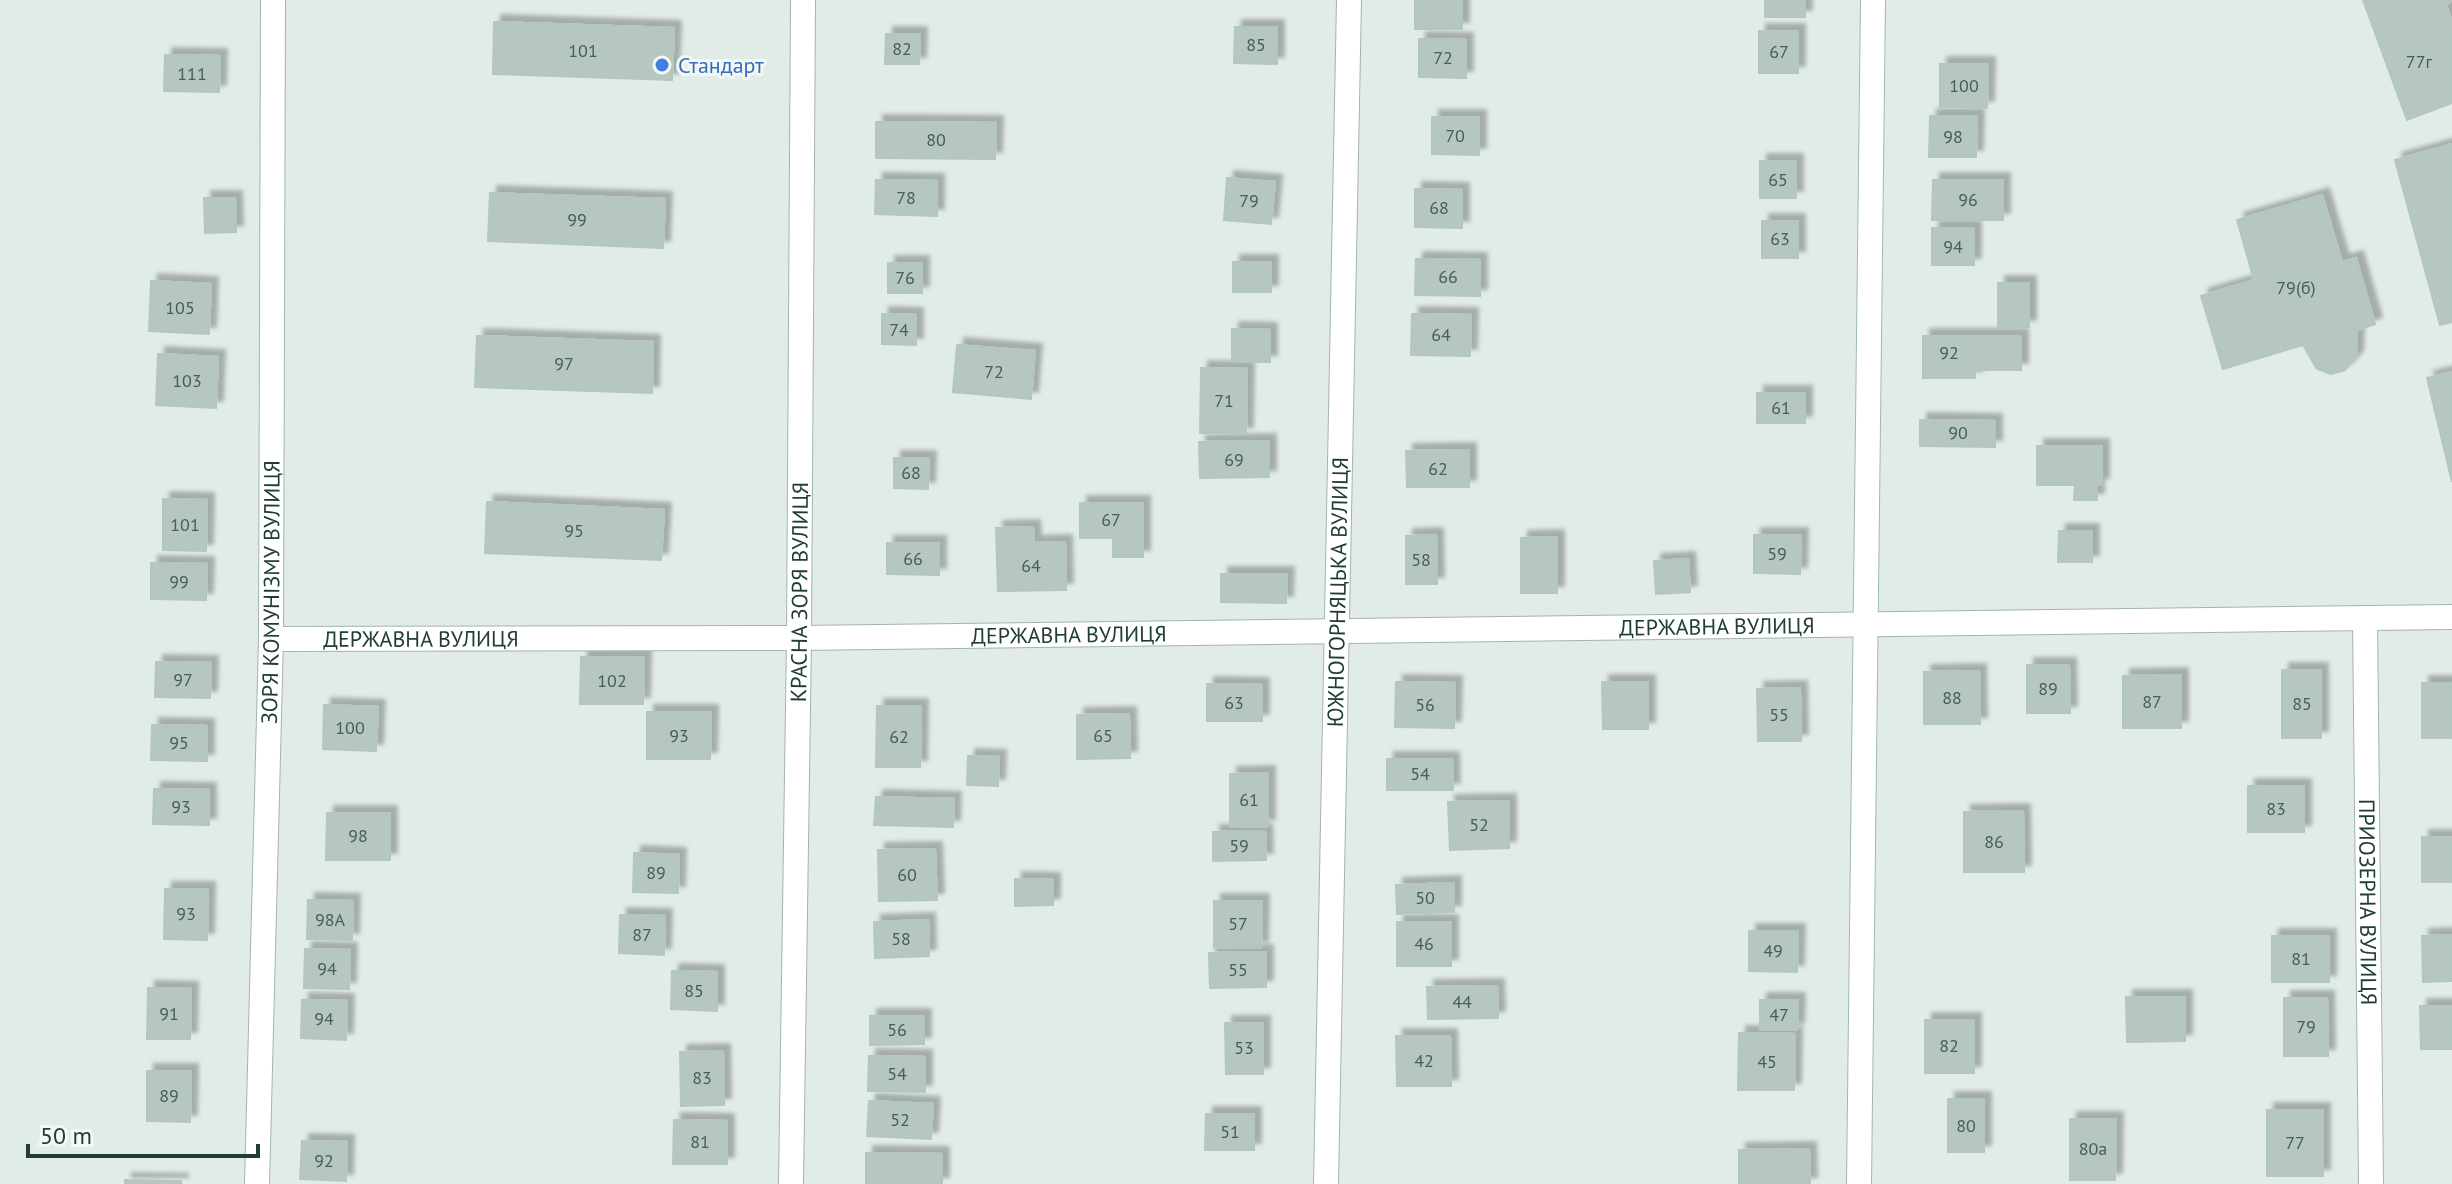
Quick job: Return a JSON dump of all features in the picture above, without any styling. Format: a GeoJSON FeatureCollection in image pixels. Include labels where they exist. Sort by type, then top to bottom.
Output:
{"type":"FeatureCollection","features":[{"type":"Feature","properties":{"kind":"street","name":"ЗОРЯ КОМУНІЗМУ ВУЛИЦЯ"},"geometry":{"type":"LineString","coordinates":[[257,1184],[271,639],[273,0]]}},
{"type":"Feature","properties":{"kind":"street","name":"КРАСНА ЗОРЯ ВУЛИЦЯ"},"geometry":{"type":"LineString","coordinates":[[791,1184],[799,638],[803,0]]}},
{"type":"Feature","properties":{"kind":"street","name":"ЮЖНОГОРНЯЦЬКА ВУЛИЦЯ"},"geometry":{"type":"LineString","coordinates":[[1326,1184],[1349,0]]}},
{"type":"Feature","properties":{"kind":"street"},"geometry":{"type":"LineString","coordinates":[[1859,1184],[1873,0]]}},
{"type":"Feature","properties":{"kind":"street","name":"ДЕРЖАВНА ВУЛИЦЯ"},"geometry":{"type":"LineString","coordinates":[[271,639],[799,638],[2452,617]]}},
{"type":"Feature","properties":{"kind":"street","name":"ПРИОЗЕРНА ВУЛИЦЯ"},"geometry":{"type":"LineString","coordinates":[[2365,618],[2371,1184]]}},
{"type":"Feature","properties":{"kind":"building"},"geometry":{"type":"Polygon","coordinates":[[[1415,0],[1462,0],[1462,29],[1415,29],[1415,0]]]}},
{"type":"Feature","properties":{"kind":"building"},"geometry":{"type":"Polygon","coordinates":[[[1765,0],[1805,0],[1805,17],[1765,17],[1765,0]]]}},
{"type":"Feature","properties":{"kind":"building"},"geometry":{"type":"Polygon","coordinates":[[[2363,0],[2452,0],[2446,5],[2452,22],[2452,103],[2407,120],[2363,0]]]}},
{"type":"Feature","properties":{"kind":"building"},"geometry":{"type":"Polygon","coordinates":[[[494,22],[674,28],[672,80],[493,74],[494,22]]]}},
{"type":"Feature","properties":{"kind":"building"},"geometry":{"type":"Polygon","coordinates":[[[1235,27],[1277,27],[1277,64],[1234,63],[1235,27]]]}},
{"type":"Feature","properties":{"kind":"building"},"geometry":{"type":"Polygon","coordinates":[[[1759,31],[1798,31],[1798,73],[1759,73],[1759,31]]]}},
{"type":"Feature","properties":{"kind":"building"},"geometry":{"type":"Polygon","coordinates":[[[886,34],[920,34],[919,64],[885,64],[886,34]]]}},
{"type":"Feature","properties":{"kind":"building"},"geometry":{"type":"Polygon","coordinates":[[[1419,39],[1466,40],[1466,78],[1419,77],[1419,39]]]}},
{"type":"Feature","properties":{"kind":"building"},"geometry":{"type":"Polygon","coordinates":[[[165,55],[220,56],[219,92],[164,91],[165,55]]]}},
{"type":"Feature","properties":{"kind":"building"},"geometry":{"type":"Polygon","coordinates":[[[1940,64],[1988,64],[1987,108],[1940,107],[1940,64]]]}},
{"type":"Feature","properties":{"kind":"building"},"geometry":{"type":"Polygon","coordinates":[[[1930,116],[1977,116],[1976,157],[1929,157],[1930,116]]]}},
{"type":"Feature","properties":{"kind":"building"},"geometry":{"type":"Polygon","coordinates":[[[1432,117],[1479,117],[1479,155],[1432,154],[1432,117]]]}},
{"type":"Feature","properties":{"kind":"building"},"geometry":{"type":"Polygon","coordinates":[[[876,122],[996,123],[995,159],[876,158],[876,122]]]}},
{"type":"Feature","properties":{"kind":"building"},"geometry":{"type":"Polygon","coordinates":[[[2452,144],[2452,322],[2440,325],[2395,160],[2452,144]]]}},
{"type":"Feature","properties":{"kind":"building"},"geometry":{"type":"Polygon","coordinates":[[[1760,161],[1796,161],[1796,198],[1760,198],[1760,161]]]}},
{"type":"Feature","properties":{"kind":"building"},"geometry":{"type":"Polygon","coordinates":[[[1227,178],[1275,182],[1271,224],[1224,220],[1227,178]]]}},
{"type":"Feature","properties":{"kind":"building"},"geometry":{"type":"Polygon","coordinates":[[[876,180],[937,181],[937,216],[875,214],[876,180]]]}},
{"type":"Feature","properties":{"kind":"building"},"geometry":{"type":"Polygon","coordinates":[[[1933,180],[2003,180],[2003,220],[1932,220],[1933,180]]]}},
{"type":"Feature","properties":{"kind":"building"},"geometry":{"type":"Polygon","coordinates":[[[1415,189],[1462,190],[1462,228],[1415,227],[1415,189]]]}},
{"type":"Feature","properties":{"kind":"building"},"geometry":{"type":"Polygon","coordinates":[[[490,193],[665,199],[663,248],[488,241],[490,193]]]}},
{"type":"Feature","properties":{"kind":"building"},"geometry":{"type":"Polygon","coordinates":[[[2322,195],[2342,262],[2356,258],[2375,324],[2357,330],[2356,357],[2345,370],[2331,374],[2317,369],[2303,345],[2223,369],[2201,296],[2254,280],[2237,220],[2322,195]]]}},
{"type":"Feature","properties":{"kind":"building"},"geometry":{"type":"Polygon","coordinates":[[[204,198],[235,198],[236,232],[205,233],[204,198]]]}},
{"type":"Feature","properties":{"kind":"building"},"geometry":{"type":"Polygon","coordinates":[[[1762,221],[1798,221],[1798,258],[1762,258],[1762,221]]]}},
{"type":"Feature","properties":{"kind":"building"},"geometry":{"type":"Polygon","coordinates":[[[1932,228],[1974,228],[1974,265],[1932,265],[1932,228]]]}},
{"type":"Feature","properties":{"kind":"building"},"geometry":{"type":"Polygon","coordinates":[[[1416,259],[1480,260],[1480,296],[1415,295],[1416,259]]]}},
{"type":"Feature","properties":{"kind":"building"},"geometry":{"type":"Polygon","coordinates":[[[1233,262],[1271,262],[1271,292],[1233,292],[1233,262]]]}},
{"type":"Feature","properties":{"kind":"building"},"geometry":{"type":"Polygon","coordinates":[[[888,263],[922,263],[922,293],[888,293],[888,263]]]}},
{"type":"Feature","properties":{"kind":"building"},"geometry":{"type":"Polygon","coordinates":[[[151,281],[211,284],[209,334],[149,331],[151,281]]]}},
{"type":"Feature","properties":{"kind":"building"},"geometry":{"type":"Polygon","coordinates":[[[1998,283],[2029,283],[2029,327],[1998,327],[1998,283]]]}},
{"type":"Feature","properties":{"kind":"building"},"geometry":{"type":"Polygon","coordinates":[[[882,314],[916,315],[916,345],[882,344],[882,314]]]}},
{"type":"Feature","properties":{"kind":"building"},"geometry":{"type":"Polygon","coordinates":[[[1412,314],[1471,315],[1470,356],[1411,355],[1412,314]]]}},
{"type":"Feature","properties":{"kind":"building"},"geometry":{"type":"Polygon","coordinates":[[[1232,329],[1270,330],[1270,362],[1232,362],[1232,329]]]}},
{"type":"Feature","properties":{"kind":"building"},"geometry":{"type":"Polygon","coordinates":[[[477,336],[653,342],[652,393],[475,387],[477,336]]]}},
{"type":"Feature","properties":{"kind":"building"},"geometry":{"type":"Polygon","coordinates":[[[1923,336],[1975,336],[1975,378],[1923,378],[1923,336]]]}},
{"type":"Feature","properties":{"kind":"building"},"geometry":{"type":"Polygon","coordinates":[[[1975,336],[2021,336],[2021,370],[1975,370],[1975,336]]]}},
{"type":"Feature","properties":{"kind":"building"},"geometry":{"type":"Polygon","coordinates":[[[957,345],[1035,351],[1031,399],[953,392],[957,345]]]}},
{"type":"Feature","properties":{"kind":"building"},"geometry":{"type":"Polygon","coordinates":[[[158,354],[218,357],[216,408],[156,405],[158,354]]]}},
{"type":"Feature","properties":{"kind":"building"},"geometry":{"type":"Polygon","coordinates":[[[1201,368],[1247,369],[1246,434],[1200,433],[1201,368]]]}},
{"type":"Feature","properties":{"kind":"building"},"geometry":{"type":"Polygon","coordinates":[[[2452,372],[2452,482],[2427,378],[2452,372]]]}},
{"type":"Feature","properties":{"kind":"building"},"geometry":{"type":"Polygon","coordinates":[[[1757,393],[1805,393],[1805,423],[1757,423],[1757,393]]]}},
{"type":"Feature","properties":{"kind":"building"},"geometry":{"type":"Polygon","coordinates":[[[1920,420],[1995,421],[1995,447],[1920,446],[1920,420]]]}},
{"type":"Feature","properties":{"kind":"building"},"geometry":{"type":"Polygon","coordinates":[[[1269,441],[1269,477],[1200,478],[1199,442],[1269,441]]]}},
{"type":"Feature","properties":{"kind":"building"},"geometry":{"type":"Polygon","coordinates":[[[2037,446],[2102,446],[2102,485],[2037,485],[2037,446]]]}},
{"type":"Feature","properties":{"kind":"building"},"geometry":{"type":"Polygon","coordinates":[[[1469,450],[1469,487],[1407,487],[1406,451],[1469,450]]]}},
{"type":"Feature","properties":{"kind":"building"},"geometry":{"type":"Polygon","coordinates":[[[894,458],[929,458],[928,489],[894,488],[894,458]]]}},
{"type":"Feature","properties":{"kind":"building"},"geometry":{"type":"Polygon","coordinates":[[[2075,485],[2097,485],[2097,500],[2074,500],[2075,485]]]}},
{"type":"Feature","properties":{"kind":"building"},"geometry":{"type":"Polygon","coordinates":[[[163,499],[207,500],[206,551],[163,550],[163,499]]]}},
{"type":"Feature","properties":{"kind":"building"},"geometry":{"type":"Polygon","coordinates":[[[487,502],[664,510],[661,560],[485,553],[487,502]]]}},
{"type":"Feature","properties":{"kind":"building"},"geometry":{"type":"Polygon","coordinates":[[[1080,503],[1143,503],[1143,557],[1113,557],[1113,538],[1080,538],[1080,503]]]}},
{"type":"Feature","properties":{"kind":"building"},"geometry":{"type":"Polygon","coordinates":[[[1033,527],[1034,543],[1065,542],[1066,590],[998,591],[996,528],[1033,527]]]}},
{"type":"Feature","properties":{"kind":"building"},"geometry":{"type":"Polygon","coordinates":[[[2059,531],[2092,531],[2092,562],[2058,562],[2059,531]]]}},
{"type":"Feature","properties":{"kind":"building"},"geometry":{"type":"Polygon","coordinates":[[[1436,535],[1437,584],[1406,584],[1406,536],[1436,535]]]}},
{"type":"Feature","properties":{"kind":"building"},"geometry":{"type":"Polygon","coordinates":[[[1754,535],[1801,535],[1800,574],[1754,573],[1754,535]]]}},
{"type":"Feature","properties":{"kind":"building"},"geometry":{"type":"Polygon","coordinates":[[[1557,537],[1557,593],[1521,593],[1521,538],[1557,537]]]}},
{"type":"Feature","properties":{"kind":"building"},"geometry":{"type":"Polygon","coordinates":[[[887,543],[939,543],[939,575],[887,574],[887,543]]]}},
{"type":"Feature","properties":{"kind":"building"},"geometry":{"type":"Polygon","coordinates":[[[1688,559],[1690,592],[1656,594],[1654,561],[1688,559]]]}},
{"type":"Feature","properties":{"kind":"building"},"geometry":{"type":"Polygon","coordinates":[[[151,563],[207,564],[206,600],[151,599],[151,563]]]}},
{"type":"Feature","properties":{"kind":"building"},"geometry":{"type":"Polygon","coordinates":[[[1221,574],[1287,574],[1286,603],[1221,602],[1221,574]]]}},
{"type":"Feature","properties":{"kind":"building"},"geometry":{"type":"Polygon","coordinates":[[[581,657],[644,657],[643,704],[580,704],[581,657]]]}},
{"type":"Feature","properties":{"kind":"building"},"geometry":{"type":"Polygon","coordinates":[[[156,662],[211,663],[210,698],[155,697],[156,662]]]}},
{"type":"Feature","properties":{"kind":"building"},"geometry":{"type":"Polygon","coordinates":[[[2027,665],[2069,665],[2070,713],[2027,713],[2027,665]]]}},
{"type":"Feature","properties":{"kind":"building"},"geometry":{"type":"Polygon","coordinates":[[[2282,670],[2321,670],[2321,738],[2282,738],[2282,670]]]}},
{"type":"Feature","properties":{"kind":"building"},"geometry":{"type":"Polygon","coordinates":[[[1979,671],[1980,724],[1924,724],[1924,672],[1979,671]]]}},
{"type":"Feature","properties":{"kind":"building"},"geometry":{"type":"Polygon","coordinates":[[[2181,675],[2181,728],[2123,728],[2123,676],[2181,675]]]}},
{"type":"Feature","properties":{"kind":"building"},"geometry":{"type":"Polygon","coordinates":[[[1396,682],[1455,683],[1454,728],[1395,727],[1396,682]]]}},
{"type":"Feature","properties":{"kind":"building"},"geometry":{"type":"Polygon","coordinates":[[[1602,682],[1648,682],[1648,729],[1603,729],[1602,682]]]}},
{"type":"Feature","properties":{"kind":"building"},"geometry":{"type":"Polygon","coordinates":[[[2422,683],[2452,683],[2452,738],[2422,738],[2422,683]]]}},
{"type":"Feature","properties":{"kind":"building"},"geometry":{"type":"Polygon","coordinates":[[[1207,684],[1262,685],[1262,721],[1207,721],[1207,684]]]}},
{"type":"Feature","properties":{"kind":"building"},"geometry":{"type":"Polygon","coordinates":[[[1800,688],[1801,741],[1758,741],[1757,689],[1800,688]]]}},
{"type":"Feature","properties":{"kind":"building"},"geometry":{"type":"Polygon","coordinates":[[[324,705],[378,707],[376,751],[323,749],[324,705]]]}},
{"type":"Feature","properties":{"kind":"building"},"geometry":{"type":"Polygon","coordinates":[[[877,706],[921,706],[920,767],[876,767],[877,706]]]}},
{"type":"Feature","properties":{"kind":"building"},"geometry":{"type":"Polygon","coordinates":[[[647,712],[711,712],[710,759],[647,759],[647,712]]]}},
{"type":"Feature","properties":{"kind":"building"},"geometry":{"type":"Polygon","coordinates":[[[1129,714],[1130,758],[1077,759],[1077,715],[1129,714]]]}},
{"type":"Feature","properties":{"kind":"building"},"geometry":{"type":"Polygon","coordinates":[[[152,725],[207,726],[207,761],[151,760],[152,725]]]}},
{"type":"Feature","properties":{"kind":"building"},"geometry":{"type":"Polygon","coordinates":[[[968,756],[999,757],[998,786],[967,785],[968,756]]]}},
{"type":"Feature","properties":{"kind":"building"},"geometry":{"type":"Polygon","coordinates":[[[1387,759],[1452,759],[1453,790],[1387,790],[1387,759]]]}},
{"type":"Feature","properties":{"kind":"building"},"geometry":{"type":"Polygon","coordinates":[[[1268,773],[1268,826],[1230,827],[1230,774],[1268,773]]]}},
{"type":"Feature","properties":{"kind":"building"},"geometry":{"type":"Polygon","coordinates":[[[2248,786],[2304,786],[2304,832],[2248,832],[2248,786]]]}},
{"type":"Feature","properties":{"kind":"building"},"geometry":{"type":"Polygon","coordinates":[[[154,789],[209,790],[209,825],[153,824],[154,789]]]}},
{"type":"Feature","properties":{"kind":"building"},"geometry":{"type":"Polygon","coordinates":[[[876,797],[954,799],[953,827],[874,825],[876,797]]]}},
{"type":"Feature","properties":{"kind":"building"},"geometry":{"type":"Polygon","coordinates":[[[1509,801],[1509,848],[1450,850],[1448,802],[1509,801]]]}},
{"type":"Feature","properties":{"kind":"building"},"geometry":{"type":"Polygon","coordinates":[[[2023,811],[2024,872],[1964,872],[1964,812],[2023,811]]]}},
{"type":"Feature","properties":{"kind":"building"},"geometry":{"type":"Polygon","coordinates":[[[327,813],[390,813],[390,860],[326,860],[327,813]]]}},
{"type":"Feature","properties":{"kind":"building"},"geometry":{"type":"Polygon","coordinates":[[[1265,831],[1266,860],[1213,861],[1213,832],[1265,831]]]}},
{"type":"Feature","properties":{"kind":"building"},"geometry":{"type":"Polygon","coordinates":[[[2422,837],[2452,837],[2452,882],[2422,882],[2422,837]]]}},
{"type":"Feature","properties":{"kind":"building"},"geometry":{"type":"Polygon","coordinates":[[[935,849],[937,900],[879,901],[878,850],[935,849]]]}},
{"type":"Feature","properties":{"kind":"building"},"geometry":{"type":"Polygon","coordinates":[[[634,853],[679,855],[678,893],[633,892],[634,853]]]}},
{"type":"Feature","properties":{"kind":"building"},"geometry":{"type":"Polygon","coordinates":[[[1015,879],[1053,880],[1053,905],[1015,906],[1015,879]]]}},
{"type":"Feature","properties":{"kind":"building"},"geometry":{"type":"Polygon","coordinates":[[[1454,883],[1454,912],[1397,914],[1396,885],[1454,883]]]}},
{"type":"Feature","properties":{"kind":"building"},"geometry":{"type":"Polygon","coordinates":[[[165,889],[208,889],[207,940],[164,939],[165,889]]]}},
{"type":"Feature","properties":{"kind":"building"},"geometry":{"type":"Polygon","coordinates":[[[308,900],[353,901],[352,940],[307,939],[308,900]]]}},
{"type":"Feature","properties":{"kind":"building"},"geometry":{"type":"Polygon","coordinates":[[[1214,901],[1262,901],[1261,948],[1214,947],[1214,901]]]}},
{"type":"Feature","properties":{"kind":"building"},"geometry":{"type":"Polygon","coordinates":[[[620,915],[665,916],[664,955],[619,953],[620,915]]]}},
{"type":"Feature","properties":{"kind":"building"},"geometry":{"type":"Polygon","coordinates":[[[928,920],[929,956],[875,958],[874,922],[928,920]]]}},
{"type":"Feature","properties":{"kind":"building"},"geometry":{"type":"Polygon","coordinates":[[[1397,922],[1451,922],[1451,966],[1397,966],[1397,922]]]}},
{"type":"Feature","properties":{"kind":"building"},"geometry":{"type":"Polygon","coordinates":[[[1749,931],[1798,931],[1797,972],[1749,971],[1749,931]]]}},
{"type":"Feature","properties":{"kind":"building"},"geometry":{"type":"Polygon","coordinates":[[[2452,935],[2452,981],[2423,982],[2422,936],[2452,935]]]}},
{"type":"Feature","properties":{"kind":"building"},"geometry":{"type":"Polygon","coordinates":[[[2272,936],[2329,936],[2329,982],[2272,982],[2272,936]]]}},
{"type":"Feature","properties":{"kind":"building"},"geometry":{"type":"Polygon","coordinates":[[[305,949],[350,950],[349,989],[304,988],[305,949]]]}},
{"type":"Feature","properties":{"kind":"building"},"geometry":{"type":"Polygon","coordinates":[[[1266,952],[1266,987],[1210,988],[1209,953],[1266,952]]]}},
{"type":"Feature","properties":{"kind":"building"},"geometry":{"type":"Polygon","coordinates":[[[672,971],[717,972],[717,1011],[671,1009],[672,971]]]}},
{"type":"Feature","properties":{"kind":"building"},"geometry":{"type":"Polygon","coordinates":[[[1497,986],[1498,1018],[1428,1019],[1427,987],[1497,986]]]}},
{"type":"Feature","properties":{"kind":"building"},"geometry":{"type":"Polygon","coordinates":[[[148,988],[191,989],[190,1039],[147,1039],[148,988]]]}},
{"type":"Feature","properties":{"kind":"building"},"geometry":{"type":"Polygon","coordinates":[[[2126,997],[2185,997],[2185,1041],[2127,1042],[2126,997]]]}},
{"type":"Feature","properties":{"kind":"building"},"geometry":{"type":"Polygon","coordinates":[[[2284,998],[2327,998],[2328,1056],[2284,1056],[2284,998]]]}},
{"type":"Feature","properties":{"kind":"building"},"geometry":{"type":"Polygon","coordinates":[[[302,1000],[347,1001],[346,1040],[301,1038],[302,1000]]]}},
{"type":"Feature","properties":{"kind":"building"},"geometry":{"type":"Polygon","coordinates":[[[1760,1000],[1798,1000],[1797,1030],[1760,1030],[1760,1000]]]}},
{"type":"Feature","properties":{"kind":"building"},"geometry":{"type":"Polygon","coordinates":[[[2420,1006],[2452,1006],[2452,1049],[2421,1049],[2420,1006]]]}},
{"type":"Feature","properties":{"kind":"building"},"geometry":{"type":"Polygon","coordinates":[[[870,1016],[924,1016],[924,1044],[870,1045],[870,1016]]]}},
{"type":"Feature","properties":{"kind":"building"},"geometry":{"type":"Polygon","coordinates":[[[1925,1020],[1974,1020],[1974,1073],[1925,1073],[1925,1020]]]}},
{"type":"Feature","properties":{"kind":"building"},"geometry":{"type":"Polygon","coordinates":[[[1225,1023],[1263,1023],[1263,1074],[1226,1074],[1225,1023]]]}},
{"type":"Feature","properties":{"kind":"building"},"geometry":{"type":"Polygon","coordinates":[[[1739,1033],[1795,1034],[1794,1090],[1738,1090],[1739,1033]]]}},
{"type":"Feature","properties":{"kind":"building"},"geometry":{"type":"Polygon","coordinates":[[[1396,1036],[1450,1036],[1451,1086],[1397,1086],[1396,1036]]]}},
{"type":"Feature","properties":{"kind":"building"},"geometry":{"type":"Polygon","coordinates":[[[723,1051],[724,1105],[681,1106],[680,1052],[723,1051]]]}},
{"type":"Feature","properties":{"kind":"building"},"geometry":{"type":"Polygon","coordinates":[[[869,1056],[925,1057],[925,1092],[868,1091],[869,1056]]]}},
{"type":"Feature","properties":{"kind":"building"},"geometry":{"type":"Polygon","coordinates":[[[147,1071],[191,1071],[190,1122],[147,1121],[147,1071]]]}},
{"type":"Feature","properties":{"kind":"building"},"geometry":{"type":"Polygon","coordinates":[[[1948,1099],[1984,1099],[1984,1152],[1948,1152],[1948,1099]]]}},
{"type":"Feature","properties":{"kind":"building"},"geometry":{"type":"Polygon","coordinates":[[[869,1101],[933,1104],[931,1139],[867,1136],[869,1101]]]}},
{"type":"Feature","properties":{"kind":"building"},"geometry":{"type":"Polygon","coordinates":[[[2267,1110],[2323,1110],[2323,1176],[2267,1176],[2267,1110]]]}},
{"type":"Feature","properties":{"kind":"building"},"geometry":{"type":"Polygon","coordinates":[[[1206,1114],[1254,1114],[1254,1150],[1205,1150],[1206,1114]]]}},
{"type":"Feature","properties":{"kind":"building"},"geometry":{"type":"Polygon","coordinates":[[[2070,1119],[2116,1119],[2115,1180],[2070,1180],[2070,1119]]]}},
{"type":"Feature","properties":{"kind":"building"},"geometry":{"type":"Polygon","coordinates":[[[674,1120],[727,1121],[727,1164],[673,1164],[674,1120]]]}},
{"type":"Feature","properties":{"kind":"building"},"geometry":{"type":"Polygon","coordinates":[[[302,1141],[347,1142],[346,1181],[300,1179],[302,1141]]]}},
{"type":"Feature","properties":{"kind":"building"},"geometry":{"type":"Polygon","coordinates":[[[1809,1149],[1810,1184],[1739,1184],[1739,1150],[1809,1149]]]}},
{"type":"Feature","properties":{"kind":"building"},"geometry":{"type":"Polygon","coordinates":[[[866,1153],[942,1154],[942,1184],[866,1184],[866,1153]]]}},
{"type":"Feature","properties":{"kind":"building"},"geometry":{"type":"Polygon","coordinates":[[[125,1180],[181,1181],[181,1184],[125,1184],[125,1180]]]}},
{"type":"Feature","properties":{"kind":"place","name":"Стандарт"},"geometry":{"type":"Point","coordinates":[662,65]}}]}
